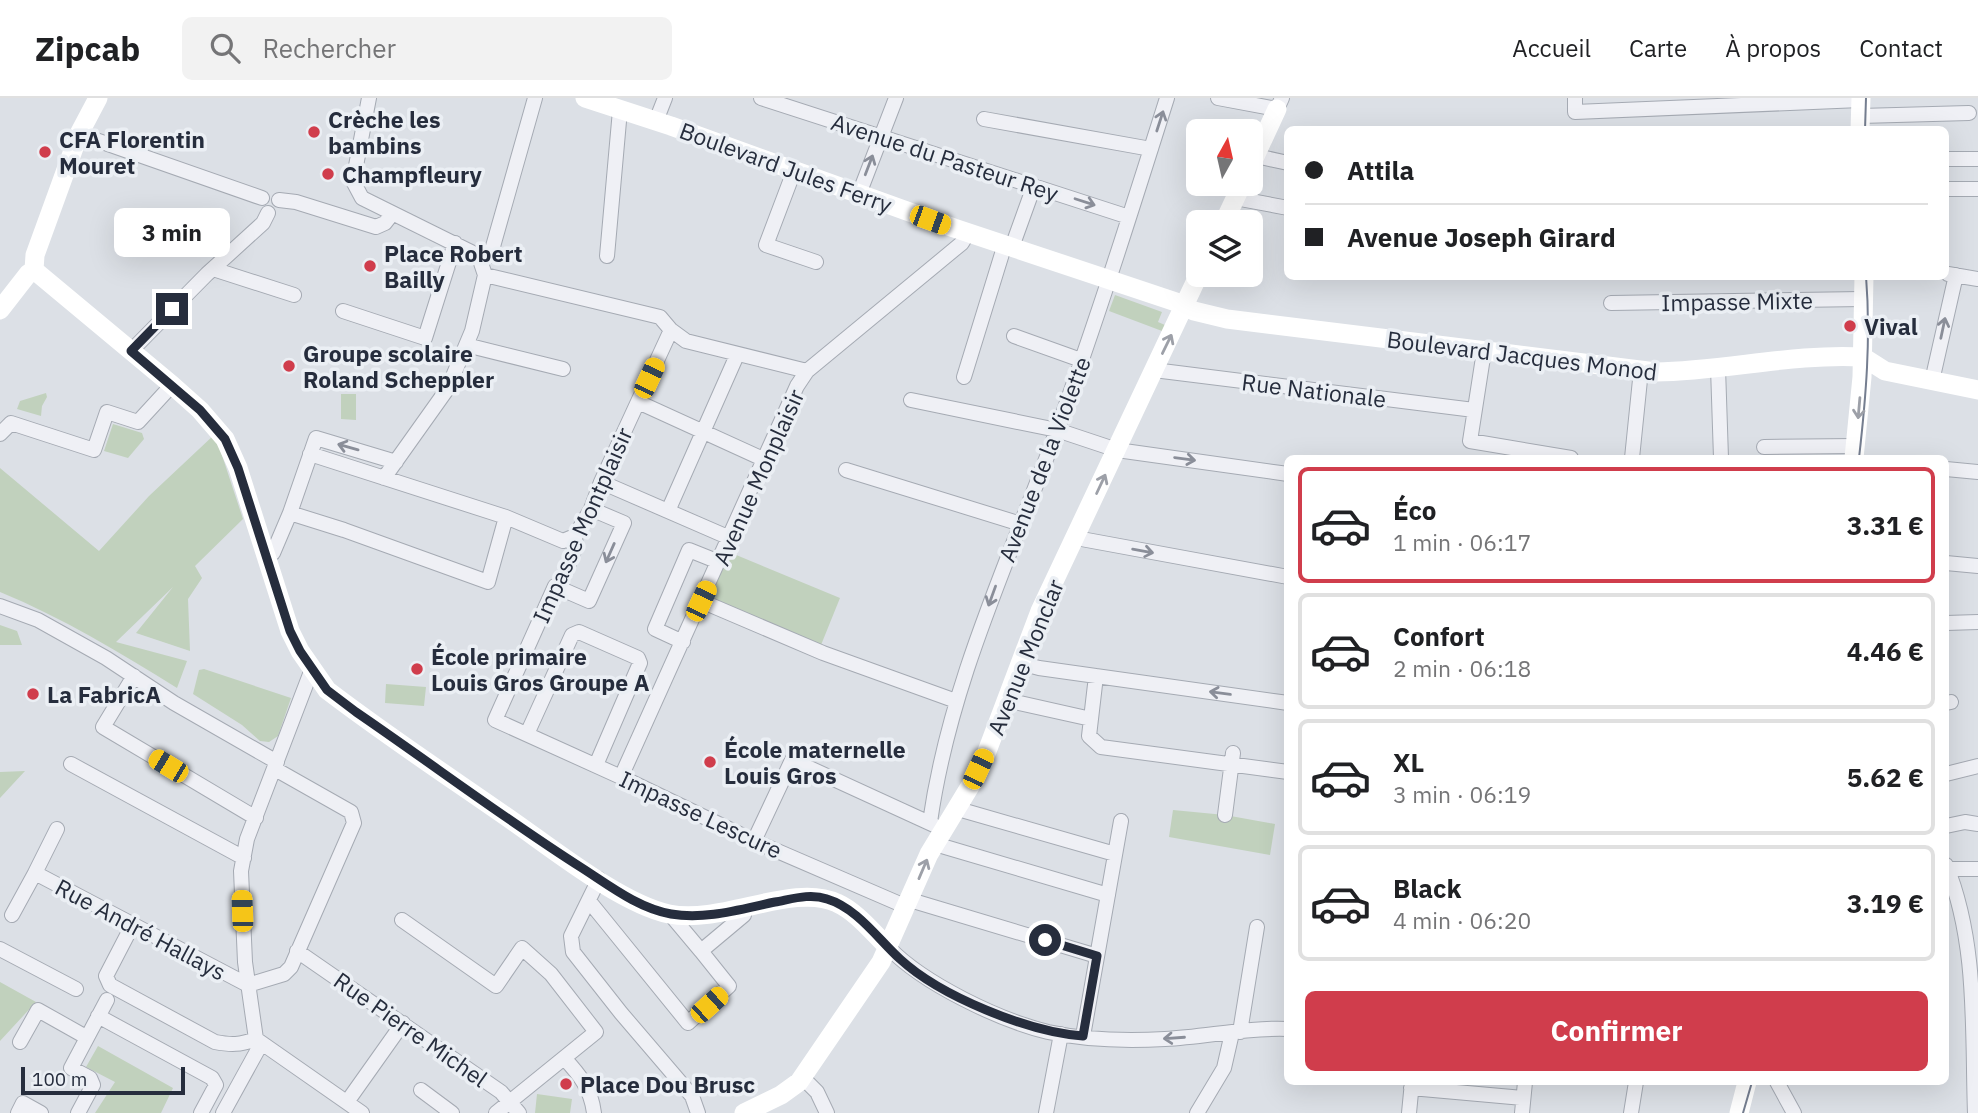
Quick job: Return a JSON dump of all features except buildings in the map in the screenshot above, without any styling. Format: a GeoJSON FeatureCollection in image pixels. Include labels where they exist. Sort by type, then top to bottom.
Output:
{"type":"FeatureCollection","features":[{"type":"Feature","properties":{"kind":"street"},"geometry":{"type":"LineString","coordinates":[[34,270],[35,255],[79,134],[98,98]]}},
{"type":"Feature","properties":{"kind":"street"},"geometry":{"type":"LineString","coordinates":[[369,98],[354,183],[362,198],[471,252],[480,260],[485,275],[466,345],[448,388],[384,478]]}},
{"type":"Feature","properties":{"kind":"street"},"geometry":{"type":"LineString","coordinates":[[480,260],[487,257],[495,243],[535,98]]}},
{"type":"Feature","properties":{"kind":"street","name":"Boulevard Jules Ferry"},"geometry":{"type":"LineString","coordinates":[[585,98],[1184,306]]}},
{"type":"Feature","properties":{"kind":"street"},"geometry":{"type":"LineString","coordinates":[[656,121],[664,98]]}},
{"type":"Feature","properties":{"kind":"street","name":"Avenue du Pasteur Rey"},"geometry":{"type":"LineString","coordinates":[[761,98],[1129,216]]}},
{"type":"Feature","properties":{"kind":"street"},"geometry":{"type":"LineString","coordinates":[[859,194],[896,98]]}},
{"type":"Feature","properties":{"kind":"street","name":"Avenue de la Violette"},"geometry":{"type":"LineString","coordinates":[[935,833],[937,777],[956,701],[1110,279],[1167,98]]}},
{"type":"Feature","properties":{"kind":"street"},"geometry":{"type":"LineString","coordinates":[[1218,98],[1279,104],[1264,137]]}},
{"type":"Feature","properties":{"kind":"street"},"geometry":{"type":"LineString","coordinates":[[1575,105],[1969,113]]}},
{"type":"Feature","properties":{"kind":"street"},"geometry":{"type":"LineString","coordinates":[[607,256],[620,110]]}},
{"type":"Feature","properties":{"kind":"street"},"geometry":{"type":"LineString","coordinates":[[984,119],[1151,149]]}},
{"type":"Feature","properties":{"kind":"street"},"geometry":{"type":"LineString","coordinates":[[79,134],[262,198]]}},
{"type":"Feature","properties":{"kind":"street"},"geometry":{"type":"LineString","coordinates":[[1949,159],[1978,159]]}},
{"type":"Feature","properties":{"kind":"street"},"geometry":{"type":"LineString","coordinates":[[1264,162],[1284,163]]}},
{"type":"Feature","properties":{"kind":"street"},"geometry":{"type":"LineString","coordinates":[[794,170],[766,245],[816,262]]}},
{"type":"Feature","properties":{"kind":"street"},"geometry":{"type":"LineString","coordinates":[[964,377],[1009,245],[1034,186]]}},
{"type":"Feature","properties":{"kind":"street"},"geometry":{"type":"LineString","coordinates":[[1949,189],[1978,189]]}},
{"type":"Feature","properties":{"kind":"street"},"geometry":{"type":"LineString","coordinates":[[262,198],[270,193],[279,200],[296,202],[376,227],[385,223],[392,214]]}},
{"type":"Feature","properties":{"kind":"street"},"geometry":{"type":"LineString","coordinates":[[1253,196],[1284,207]]}},
{"type":"Feature","properties":{"kind":"street"},"geometry":{"type":"LineString","coordinates":[[262,198],[261,207],[268,213]]}},
{"type":"Feature","properties":{"kind":"street"},"geometry":{"type":"LineString","coordinates":[[131,351],[263,223],[268,213],[277,209],[279,200]]}},
{"type":"Feature","properties":{"kind":"street","name":"Avenue Monplaisir"},"geometry":{"type":"LineString","coordinates":[[621,777],[797,386],[807,371],[962,243],[968,233]]}},
{"type":"Feature","properties":{"kind":"street"},"geometry":{"type":"LineString","coordinates":[[343,311],[425,338],[455,243]]}},
{"type":"Feature","properties":{"kind":"street"},"geometry":{"type":"LineString","coordinates":[[214,269],[294,295]]}},
{"type":"Feature","properties":{"kind":"street"},"geometry":{"type":"LineString","coordinates":[[0,310],[34,270]]}},
{"type":"Feature","properties":{"kind":"street"},"geometry":{"type":"LineString","coordinates":[[34,270],[172,385],[200,410],[225,439],[238,468],[290,631],[327,690],[599,879],[641,904],[670,914],[708,915],[805,896],[826,898],[852,913],[901,960],[922,976],[962,998],[1034,1027],[1061,1034],[1164,1039],[1284,1029]]}},
{"type":"Feature","properties":{"kind":"street"},"geometry":{"type":"LineString","coordinates":[[1932,381],[1951,274],[1978,279]]}},
{"type":"Feature","properties":{"kind":"street"},"geometry":{"type":"LineString","coordinates":[[485,275],[660,317],[686,341],[807,371]]}},
{"type":"Feature","properties":{"kind":"street"},"geometry":{"type":"LineString","coordinates":[[1764,447],[1855,452],[1863,357],[1864,280]]}},
{"type":"Feature","properties":{"kind":"street","name":"Avenue Monclar"},"geometry":{"type":"LineString","coordinates":[[744,1113],[792,1088],[802,1077],[889,948],[935,833],[958,809],[986,754],[1040,611],[1193,287]]}},
{"type":"Feature","properties":{"kind":"street","name":"Impasse Mixte"},"geometry":{"type":"LineString","coordinates":[[1611,303],[1863,299]]}},
{"type":"Feature","properties":{"kind":"street","name":"Boulevard Jacques Monod"},"geometry":{"type":"LineString","coordinates":[[1184,306],[1227,319],[1642,370],[1682,372],[1811,358],[1863,357]]}},
{"type":"Feature","properties":{"kind":"street","name":"Impasse Montplaisir"},"geometry":{"type":"LineString","coordinates":[[495,720],[555,586],[559,588],[576,546],[575,536],[591,509],[671,330]]}},
{"type":"Feature","properties":{"kind":"street"},"geometry":{"type":"LineString","coordinates":[[1014,336],[1081,360]]}},
{"type":"Feature","properties":{"kind":"street"},"geometry":{"type":"LineString","coordinates":[[466,345],[563,369]]}},
{"type":"Feature","properties":{"kind":"street"},"geometry":{"type":"LineString","coordinates":[[1484,351],[1470,441],[1553,455]]}},
{"type":"Feature","properties":{"kind":"street"},"geometry":{"type":"LineString","coordinates":[[668,512],[737,355]]}},
{"type":"Feature","properties":{"kind":"street"},"geometry":{"type":"LineString","coordinates":[[1863,357],[1885,371],[1978,390]]}},
{"type":"Feature","properties":{"kind":"street"},"geometry":{"type":"LineString","coordinates":[[1718,368],[1721,455]]}},
{"type":"Feature","properties":{"kind":"street","name":"Rue Nationale"},"geometry":{"type":"LineString","coordinates":[[1154,369],[1474,410]]}},
{"type":"Feature","properties":{"kind":"street"},"geometry":{"type":"LineString","coordinates":[[1632,455],[1642,370]]}},
{"type":"Feature","properties":{"kind":"street"},"geometry":{"type":"LineString","coordinates":[[0,435],[11,423],[94,450],[107,412],[138,422],[172,385]]}},
{"type":"Feature","properties":{"kind":"street"},"geometry":{"type":"LineString","coordinates":[[911,400],[1057,430],[1117,450],[1284,473]]}},
{"type":"Feature","properties":{"kind":"street"},"geometry":{"type":"LineString","coordinates":[[638,402],[765,460]]}},
{"type":"Feature","properties":{"kind":"street"},"geometry":{"type":"LineString","coordinates":[[265,556],[273,553],[316,438],[396,462]]}},
{"type":"Feature","properties":{"kind":"street"},"geometry":{"type":"LineString","coordinates":[[310,454],[506,517],[563,541],[575,536]]}},
{"type":"Feature","properties":{"kind":"street"},"geometry":{"type":"LineString","coordinates":[[846,470],[1021,524]]}},
{"type":"Feature","properties":{"kind":"street"},"geometry":{"type":"LineString","coordinates":[[1949,470],[1978,472]]}},
{"type":"Feature","properties":{"kind":"street"},"geometry":{"type":"LineString","coordinates":[[601,482],[730,538]]}},
{"type":"Feature","properties":{"kind":"street"},"geometry":{"type":"LineString","coordinates":[[559,588],[589,601],[624,523],[591,509]]}},
{"type":"Feature","properties":{"kind":"street"},"geometry":{"type":"LineString","coordinates":[[290,513],[488,582],[506,517]]}},
{"type":"Feature","properties":{"kind":"street"},"geometry":{"type":"LineString","coordinates":[[1076,538],[1284,576]]}},
{"type":"Feature","properties":{"kind":"street"},"geometry":{"type":"LineString","coordinates":[[683,642],[654,629],[689,550],[719,562]]}},
{"type":"Feature","properties":{"kind":"street"},"geometry":{"type":"LineString","coordinates":[[1949,563],[1978,566]]}},
{"type":"Feature","properties":{"kind":"street"},"geometry":{"type":"LineString","coordinates":[[701,601],[823,653],[956,701]]}},
{"type":"Feature","properties":{"kind":"street"},"geometry":{"type":"LineString","coordinates":[[0,606],[56,630],[106,658],[351,812],[354,823],[291,967],[284,974],[248,985]]}},
{"type":"Feature","properties":{"kind":"street"},"geometry":{"type":"LineString","coordinates":[[1949,623],[1978,622]]}},
{"type":"Feature","properties":{"kind":"street"},"geometry":{"type":"LineString","coordinates":[[527,734],[572,635],[579,632],[638,658],[640,663],[596,765]]}},
{"type":"Feature","properties":{"kind":"street"},"geometry":{"type":"LineString","coordinates":[[1020,663],[1284,702]]}},
{"type":"Feature","properties":{"kind":"street"},"geometry":{"type":"LineString","coordinates":[[222,1113],[258,1041],[248,985],[241,893],[247,839],[312,669]]}},
{"type":"Feature","properties":{"kind":"street"},"geometry":{"type":"LineString","coordinates":[[134,676],[103,727],[256,818]]}},
{"type":"Feature","properties":{"kind":"street"},"geometry":{"type":"LineString","coordinates":[[1102,677],[1089,736],[1101,747],[1232,759],[1284,771]]}},
{"type":"Feature","properties":{"kind":"street"},"geometry":{"type":"LineString","coordinates":[[1006,700],[1091,719]]}},
{"type":"Feature","properties":{"kind":"street","name":"Impasse Lescure"},"geometry":{"type":"LineString","coordinates":[[495,720],[754,841],[908,904],[1097,956]]}},
{"type":"Feature","properties":{"kind":"street"},"geometry":{"type":"LineString","coordinates":[[1226,816],[1232,759]]}},
{"type":"Feature","properties":{"kind":"street"},"geometry":{"type":"LineString","coordinates":[[754,841],[792,761],[935,833],[1108,895]]}},
{"type":"Feature","properties":{"kind":"street"},"geometry":{"type":"LineString","coordinates":[[71,764],[244,858]]}},
{"type":"Feature","properties":{"kind":"street"},"geometry":{"type":"LineString","coordinates":[[1949,773],[1978,766]]}},
{"type":"Feature","properties":{"kind":"street"},"geometry":{"type":"LineString","coordinates":[[958,809],[1115,854]]}},
{"type":"Feature","properties":{"kind":"street"},"geometry":{"type":"LineString","coordinates":[[1083,1036],[1121,821]]}},
{"type":"Feature","properties":{"kind":"street"},"geometry":{"type":"LineString","coordinates":[[1949,825],[1974,821]]}},
{"type":"Feature","properties":{"kind":"street","name":"Rue André Hallays"},"geometry":{"type":"LineString","coordinates":[[12,915],[57,829]]}},
{"type":"Feature","properties":{"kind":"street"},"geometry":{"type":"LineString","coordinates":[[1949,867],[1978,869]]}},
{"type":"Feature","properties":{"kind":"street","name":"Rue André Hallays"},"geometry":{"type":"LineString","coordinates":[[35,873],[248,985]]}},
{"type":"Feature","properties":{"kind":"street"},"geometry":{"type":"LineString","coordinates":[[599,879],[571,936],[573,952],[692,1096],[698,1113]]}},
{"type":"Feature","properties":{"kind":"street"},"geometry":{"type":"LineString","coordinates":[[1950,891],[1971,928],[1969,956],[1975,1022],[1975,1113]]}},
{"type":"Feature","properties":{"kind":"street"},"geometry":{"type":"LineString","coordinates":[[589,901],[688,1023],[730,986],[670,914]]}},
{"type":"Feature","properties":{"kind":"street"},"geometry":{"type":"LineString","coordinates":[[701,951],[744,915],[745,908]]}},
{"type":"Feature","properties":{"kind":"street"},"geometry":{"type":"LineString","coordinates":[[402,920],[496,986],[522,948],[551,974],[597,1032],[564,1058],[515,1107],[496,1113]]}},
{"type":"Feature","properties":{"kind":"street"},"geometry":{"type":"LineString","coordinates":[[133,924],[106,976],[110,985],[215,1042],[240,1045],[258,1041],[362,1113]]}},
{"type":"Feature","properties":{"kind":"street"},"geometry":{"type":"LineString","coordinates":[[1197,1113],[1224,1068],[1236,1033],[1257,927]]}},
{"type":"Feature","properties":{"kind":"street"},"geometry":{"type":"LineString","coordinates":[[0,949],[76,989]]}},
{"type":"Feature","properties":{"kind":"street","name":"Rue Pierre Michel"},"geometry":{"type":"LineString","coordinates":[[297,950],[501,1092],[515,1107]]}},
{"type":"Feature","properties":{"kind":"street"},"geometry":{"type":"LineString","coordinates":[[78,1113],[93,1085],[90,1078],[71,1068],[107,1000]]}},
{"type":"Feature","properties":{"kind":"street"},"geometry":{"type":"LineString","coordinates":[[20,1042],[38,1010],[86,1037]]}},
{"type":"Feature","properties":{"kind":"street"},"geometry":{"type":"LineString","coordinates":[[98,1016],[212,1078],[216,1085],[201,1113]]}},
{"type":"Feature","properties":{"kind":"street"},"geometry":{"type":"LineString","coordinates":[[347,1102],[403,1023]]}},
{"type":"Feature","properties":{"kind":"street"},"geometry":{"type":"LineString","coordinates":[[1046,1113],[1061,1034]]}},
{"type":"Feature","properties":{"kind":"street"},"geometry":{"type":"LineString","coordinates":[[564,1058],[581,1076],[593,1102],[594,1113]]}},
{"type":"Feature","properties":{"kind":"street"},"geometry":{"type":"LineString","coordinates":[[802,1077],[817,1092],[827,1113]]}},
{"type":"Feature","properties":{"kind":"street"},"geometry":{"type":"LineString","coordinates":[[1409,1113],[1411,1085]]}},
{"type":"Feature","properties":{"kind":"street"},"geometry":{"type":"LineString","coordinates":[[1419,1085],[1523,1098]]}},
{"type":"Feature","properties":{"kind":"street"},"geometry":{"type":"LineString","coordinates":[[1522,1113],[1525,1085]]}},
{"type":"Feature","properties":{"kind":"street"},"geometry":{"type":"LineString","coordinates":[[1631,1113],[1636,1085]]}},
{"type":"Feature","properties":{"kind":"street"},"geometry":{"type":"LineString","coordinates":[[1739,1113],[1746,1085]]}},
{"type":"Feature","properties":{"kind":"street"},"geometry":{"type":"LineString","coordinates":[[1779,1085],[1794,1113]]}},
{"type":"Feature","properties":{"kind":"street"},"geometry":{"type":"LineString","coordinates":[[421,1090],[452,1113]]}},
{"type":"Feature","properties":{"kind":"street"},"geometry":{"type":"LineString","coordinates":[[18,1113],[23,1103],[41,1113]]}},
{"type":"Feature","properties":{"kind":"green space"},"geometry":{"type":"Polygon","coordinates":[[[1115,295],[1162,312],[1158,322],[1165,325],[1162,331],[1109,311],[1115,295]]]}},
{"type":"Feature","properties":{"kind":"green space"},"geometry":{"type":"Polygon","coordinates":[[[46,393],[41,416],[17,409],[20,401],[46,393]]]}},
{"type":"Feature","properties":{"kind":"green space"},"geometry":{"type":"Polygon","coordinates":[[[341,394],[356,394],[356,420],[341,419],[341,394]]]}},
{"type":"Feature","properties":{"kind":"green space"},"geometry":{"type":"Polygon","coordinates":[[[113,424],[142,433],[144,439],[128,458],[104,451],[113,424]]]}},
{"type":"Feature","properties":{"kind":"green space"},"geometry":{"type":"Polygon","coordinates":[[[215,434],[243,519],[195,566],[202,578],[188,599],[190,651],[136,633],[173,587],[116,642],[187,661],[177,688],[68,624],[0,592],[0,468],[99,551],[149,496],[215,434]]]}},
{"type":"Feature","properties":{"kind":"green space"},"geometry":{"type":"Polygon","coordinates":[[[729,552],[840,598],[821,645],[710,600],[729,552]]]}},
{"type":"Feature","properties":{"kind":"green space"},"geometry":{"type":"Polygon","coordinates":[[[0,625],[17,631],[22,645],[0,645],[0,625]]]}},
{"type":"Feature","properties":{"kind":"green space"},"geometry":{"type":"Polygon","coordinates":[[[204,669],[291,698],[278,736],[269,742],[260,741],[242,725],[193,694],[199,670],[204,669]]]}},
{"type":"Feature","properties":{"kind":"green space"},"geometry":{"type":"Polygon","coordinates":[[[386,684],[426,687],[424,706],[385,703],[386,684]]]}},
{"type":"Feature","properties":{"kind":"green space"},"geometry":{"type":"Polygon","coordinates":[[[25,771],[0,798],[0,772],[25,771]]]}},
{"type":"Feature","properties":{"kind":"green space"},"geometry":{"type":"Polygon","coordinates":[[[1173,810],[1225,815],[1275,824],[1270,855],[1169,837],[1173,810]]]}},
{"type":"Feature","properties":{"kind":"green space"},"geometry":{"type":"Polygon","coordinates":[[[0,982],[36,1002],[0,1041],[0,982]]]}},
{"type":"Feature","properties":{"kind":"green space"},"geometry":{"type":"Polygon","coordinates":[[[98,1046],[173,1088],[161,1113],[95,1113],[115,1082],[86,1067],[98,1046]]]}},
{"type":"Feature","properties":{"kind":"green space"},"geometry":{"type":"Polygon","coordinates":[[[537,1094],[572,1099],[570,1113],[535,1113],[537,1094]]]}},
{"type":"Feature","properties":{"kind":"tram line"},"geometry":{"type":"LineString","coordinates":[[1865,126],[1866,98]]}},
{"type":"Feature","properties":{"kind":"tram line"},"geometry":{"type":"LineString","coordinates":[[1859,455],[1867,367],[1866,280]]}},
{"type":"Feature","properties":{"kind":"tram line"},"geometry":{"type":"LineString","coordinates":[[1743,1113],[1751,1085]]}},
{"type":"Feature","properties":{"kind":"place","name":"Crèche les bambins"},"geometry":{"type":"Point","coordinates":[314,132]}},
{"type":"Feature","properties":{"kind":"place","name":"CFA Florentin Mouret"},"geometry":{"type":"Point","coordinates":[45,152]}},
{"type":"Feature","properties":{"kind":"place","name":"Champfleury"},"geometry":{"type":"Point","coordinates":[328,174]}},
{"type":"Feature","properties":{"kind":"place","name":"Place Robert Bailly"},"geometry":{"type":"Point","coordinates":[370,266]}},
{"type":"Feature","properties":{"kind":"place","name":"Vival"},"geometry":{"type":"Point","coordinates":[1850,326]}},
{"type":"Feature","properties":{"kind":"place","name":"Groupe scolaire Roland Scheppler"},"geometry":{"type":"Point","coordinates":[289,366]}},
{"type":"Feature","properties":{"kind":"place","name":"École primaire Louis Gros Groupe A"},"geometry":{"type":"Point","coordinates":[417,669]}},
{"type":"Feature","properties":{"kind":"place","name":"La FabricA"},"geometry":{"type":"Point","coordinates":[33,694]}},
{"type":"Feature","properties":{"kind":"place","name":"École maternelle Louis Gros"},"geometry":{"type":"Point","coordinates":[710,762]}},
{"type":"Feature","properties":{"kind":"place","name":"Place Dou Brusc"},"geometry":{"type":"Point","coordinates":[566,1084]}},
{"type":"Feature","properties":{"kind":"route"},"geometry":{"type":"LineString","coordinates":[[172,309],[131,351],[200,410],[225,439],[238,468],[290,631],[300,651],[327,690],[356,712],[565,858],[641,904],[670,914],[691,916],[726,912],[805,896],[826,898],[852,913],[901,960],[943,989],[1034,1027],[1049,1032],[1083,1036],[1097,956],[1045,940]]}}]}
